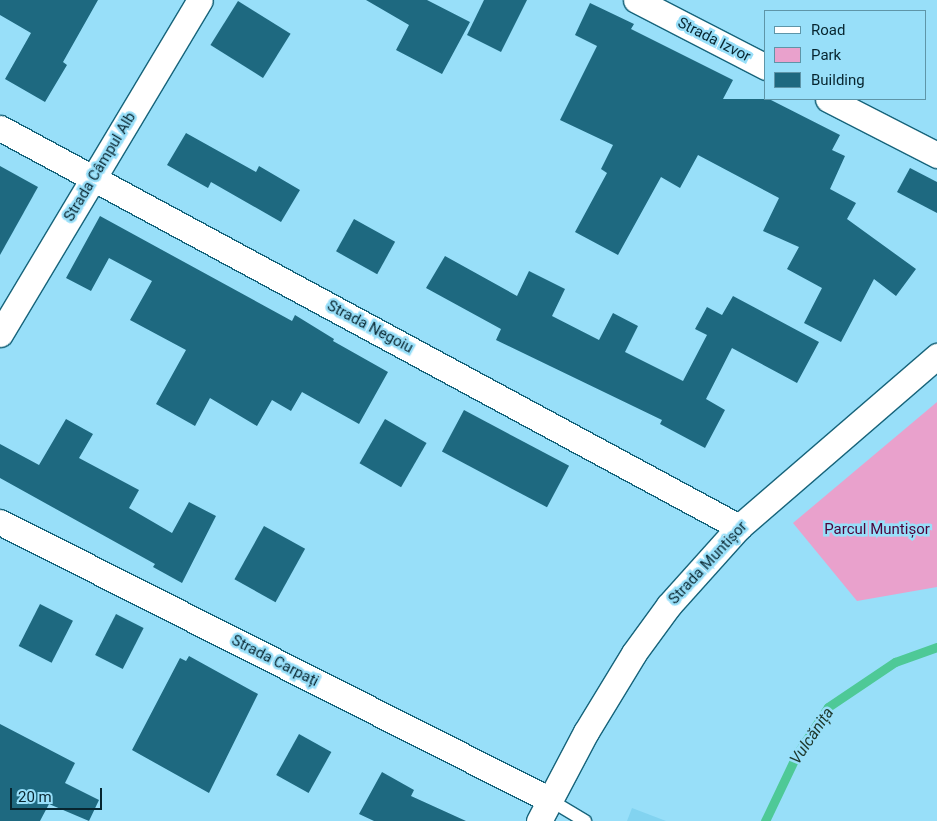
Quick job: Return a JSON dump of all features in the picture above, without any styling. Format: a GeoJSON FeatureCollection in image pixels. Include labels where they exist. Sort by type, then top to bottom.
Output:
{"type":"FeatureCollection","features":[{"type":"Feature","properties":{"kind":"street","name":"Strada Câmpul Alb"},"geometry":{"type":"LineString","coordinates":[[0,334],[200,0]]}},
{"type":"Feature","properties":{"kind":"street","name":"Strada Izvor"},"geometry":{"type":"LineString","coordinates":[[636,0],[764,66]]}},
{"type":"Feature","properties":{"kind":"street"},"geometry":{"type":"LineString","coordinates":[[830,100],[937,155]]}},
{"type":"Feature","properties":{"kind":"street","name":"Strada Negoiu"},"geometry":{"type":"LineString","coordinates":[[0,128],[739,526]]}},
{"type":"Feature","properties":{"kind":"street","name":"Strada Muntișor"},"geometry":{"type":"LineString","coordinates":[[545,810],[586,732],[634,653],[669,605],[739,526],[937,356]]}},
{"type":"Feature","properties":{"kind":"street","name":"Strada Carpați"},"geometry":{"type":"LineString","coordinates":[[0,522],[545,810]]}},
{"type":"Feature","properties":{"kind":"lane"},"geometry":{"type":"LineString","coordinates":[[545,810],[585,821]]}},
{"type":"Feature","properties":{"kind":"shaded area"},"geometry":{"type":"Polygon","coordinates":[[[632,808],[666,821],[627,821],[632,808]]]}},
{"type":"Feature","properties":{"kind":"green space","name":"Parcul Muntișor"},"geometry":{"type":"Polygon","coordinates":[[[937,402],[937,587],[857,601],[793,523],[937,402]]]}},
{"type":"Feature","properties":{"kind":"building"},"geometry":{"type":"Polygon","coordinates":[[[0,0],[98,0],[63,62],[67,65],[45,102],[5,79],[31,33],[0,15],[0,0]]]}},
{"type":"Feature","properties":{"kind":"building"},"geometry":{"type":"Polygon","coordinates":[[[366,0],[427,0],[470,22],[442,74],[396,50],[409,25],[366,0]]]}},
{"type":"Feature","properties":{"kind":"building"},"geometry":{"type":"Polygon","coordinates":[[[484,0],[527,0],[501,52],[467,35],[484,0]]]}},
{"type":"Feature","properties":{"kind":"building"},"geometry":{"type":"Polygon","coordinates":[[[238,1],[291,34],[263,78],[210,45],[238,1]]]}},
{"type":"Feature","properties":{"kind":"building"},"geometry":{"type":"Polygon","coordinates":[[[590,3],[634,24],[631,29],[733,80],[723,99],[771,100],[840,135],[832,150],[845,156],[830,189],[856,203],[847,219],[916,269],[896,296],[874,279],[841,342],[804,323],[822,288],[787,269],[799,247],[763,231],[779,198],[698,155],[680,188],[661,177],[618,255],[575,232],[607,173],[601,169],[613,145],[560,120],[597,46],[575,35],[590,3]]]}},
{"type":"Feature","properties":{"kind":"building"},"geometry":{"type":"Polygon","coordinates":[[[186,133],[256,172],[259,166],[300,190],[281,222],[211,182],[208,188],[167,165],[186,133]]]}},
{"type":"Feature","properties":{"kind":"building"},"geometry":{"type":"Polygon","coordinates":[[[0,166],[38,187],[0,255],[0,166]]]}},
{"type":"Feature","properties":{"kind":"building"},"geometry":{"type":"Polygon","coordinates":[[[910,168],[937,182],[937,213],[897,192],[910,168]]]}},
{"type":"Feature","properties":{"kind":"building"},"geometry":{"type":"Polygon","coordinates":[[[100,216],[292,321],[295,315],[334,339],[333,341],[388,372],[359,424],[302,392],[291,411],[272,400],[257,426],[210,398],[195,426],[156,404],[186,350],[130,320],[152,281],[109,258],[91,291],[66,278],[100,216]]]}},
{"type":"Feature","properties":{"kind":"building"},"geometry":{"type":"Polygon","coordinates":[[[354,219],[395,242],[377,274],[336,251],[354,219]]]}},
{"type":"Feature","properties":{"kind":"building"},"geometry":{"type":"Polygon","coordinates":[[[445,256],[517,296],[529,271],[565,289],[552,316],[599,340],[613,313],[638,326],[625,352],[683,381],[707,335],[695,329],[707,307],[722,315],[733,296],[819,342],[797,383],[732,348],[706,399],[725,410],[705,448],[660,424],[662,420],[496,340],[501,329],[426,288],[445,256]]]}},
{"type":"Feature","properties":{"kind":"building"},"geometry":{"type":"Polygon","coordinates":[[[464,410],[569,466],[547,507],[442,451],[464,410]]]}},
{"type":"Feature","properties":{"kind":"building"},"geometry":{"type":"Polygon","coordinates":[[[66,419],[93,434],[79,458],[139,490],[129,508],[172,533],[189,502],[216,516],[182,583],[153,567],[155,564],[0,478],[0,444],[39,465],[66,419]]]}},
{"type":"Feature","properties":{"kind":"building"},"geometry":{"type":"Polygon","coordinates":[[[385,419],[427,443],[401,487],[360,463],[385,419]]]}},
{"type":"Feature","properties":{"kind":"building"},"geometry":{"type":"Polygon","coordinates":[[[264,526],[305,549],[276,602],[234,579],[264,526]]]}},
{"type":"Feature","properties":{"kind":"building"},"geometry":{"type":"Polygon","coordinates":[[[40,604],[73,621],[52,663],[19,646],[40,604]]]}},
{"type":"Feature","properties":{"kind":"building"},"geometry":{"type":"Polygon","coordinates":[[[116,614],[144,628],[123,669],[95,655],[116,614]]]}},
{"type":"Feature","properties":{"kind":"building"},"geometry":{"type":"Polygon","coordinates":[[[189,656],[258,694],[209,793],[132,750],[180,658],[186,661],[189,656]]]}},
{"type":"Feature","properties":{"kind":"building"},"geometry":{"type":"Polygon","coordinates":[[[0,724],[75,763],[65,783],[99,800],[89,821],[49,804],[40,821],[0,821],[0,724]]]}},
{"type":"Feature","properties":{"kind":"building"},"geometry":{"type":"Polygon","coordinates":[[[299,734],[331,752],[309,793],[276,775],[299,734]]]}},
{"type":"Feature","properties":{"kind":"building"},"geometry":{"type":"Polygon","coordinates":[[[382,772],[414,790],[411,796],[466,821],[374,821],[359,814],[382,772]]]}},
{"type":"Feature","properties":{"kind":"waterway","name":"Vulcănița"},"geometry":{"type":"LineString","coordinates":[[765,821],[797,754],[828,707],[895,662],[937,647]]}}]}
